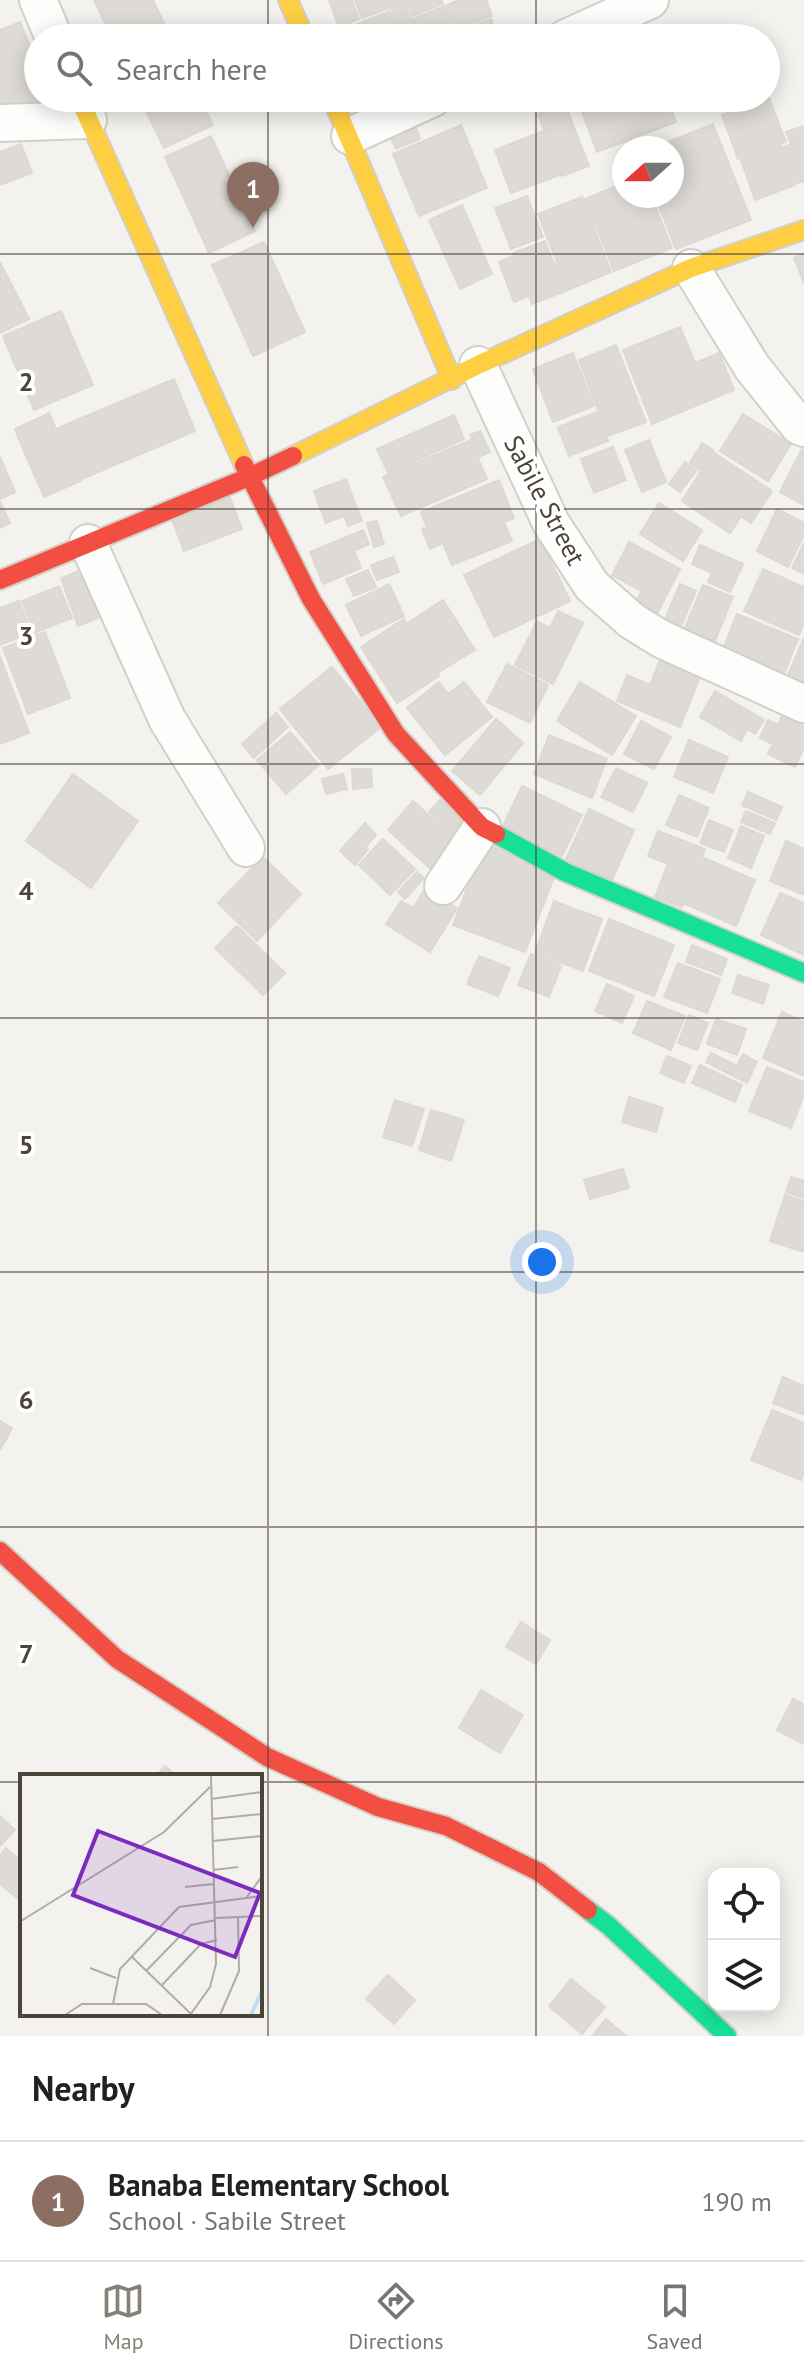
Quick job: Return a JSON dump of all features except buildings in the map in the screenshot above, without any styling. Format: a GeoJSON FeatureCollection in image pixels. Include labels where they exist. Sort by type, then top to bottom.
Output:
{"type":"FeatureCollection","features":[{"type":"Feature","properties":{"kind":"street"},"geometry":{"type":"LineString","coordinates":[[38,0],[48,24]]}},
{"type":"Feature","properties":{"kind":"street"},"geometry":{"type":"LineString","coordinates":[[288,0],[299,24]]}},
{"type":"Feature","properties":{"kind":"street"},"geometry":{"type":"LineString","coordinates":[[585,24],[606,9],[650,0]]}},
{"type":"Feature","properties":{"kind":"street"},"geometry":{"type":"LineString","coordinates":[[0,123],[65,112]]}},
{"type":"Feature","properties":{"kind":"street"},"geometry":{"type":"LineString","coordinates":[[84,112],[249,477],[311,599],[396,734],[482,827],[565,872],[804,973]]}},
{"type":"Feature","properties":{"kind":"street"},"geometry":{"type":"LineString","coordinates":[[339,112],[465,373]]}},
{"type":"Feature","properties":{"kind":"street"},"geometry":{"type":"LineString","coordinates":[[350,136],[402,112]]}},
{"type":"Feature","properties":{"kind":"street"},"geometry":{"type":"LineString","coordinates":[[0,580],[249,477],[691,268],[804,230]]}},
{"type":"Feature","properties":{"kind":"street"},"geometry":{"type":"LineString","coordinates":[[691,268],[752,367],[799,426],[804,428]]}},
{"type":"Feature","properties":{"kind":"street","name":"Sabile Street"},"geometry":{"type":"LineString","coordinates":[[465,373],[551,523],[592,586],[632,621],[661,639],[804,704]]}},
{"type":"Feature","properties":{"kind":"street"},"geometry":{"type":"LineString","coordinates":[[88,543],[167,719],[246,848]]}},
{"type":"Feature","properties":{"kind":"street"},"geometry":{"type":"LineString","coordinates":[[443,886],[482,827]]}},
{"type":"Feature","properties":{"kind":"street"},"geometry":{"type":"LineString","coordinates":[[0,1551],[117,1659],[267,1757],[378,1807],[446,1826],[539,1872],[609,1926],[727,2036]]}},
{"type":"Feature","properties":{"kind":"traffic: fast"},"geometry":{"type":"LineString","coordinates":[[496,834],[565,872],[804,973]]}},
{"type":"Feature","properties":{"kind":"traffic: fast"},"geometry":{"type":"LineString","coordinates":[[588,1910],[727,2036]]}},
{"type":"Feature","properties":{"kind":"traffic: slow"},"geometry":{"type":"LineString","coordinates":[[288,0],[299,24]]}},
{"type":"Feature","properties":{"kind":"traffic: slow"},"geometry":{"type":"LineString","coordinates":[[85,112],[244,465]]}},
{"type":"Feature","properties":{"kind":"traffic: slow"},"geometry":{"type":"LineString","coordinates":[[338,112],[452,380]]}},
{"type":"Feature","properties":{"kind":"traffic: slow"},"geometry":{"type":"LineString","coordinates":[[293,456],[478,365],[691,268],[804,230]]}},
{"type":"Feature","properties":{"kind":"traffic: jam"},"geometry":{"type":"LineString","coordinates":[[0,580],[293,456]]}},
{"type":"Feature","properties":{"kind":"traffic: jam"},"geometry":{"type":"LineString","coordinates":[[244,465],[311,599],[396,734],[482,827],[496,834]]}},
{"type":"Feature","properties":{"kind":"traffic: jam"},"geometry":{"type":"LineString","coordinates":[[0,1551],[117,1659],[267,1757],[378,1807],[446,1826],[539,1872],[588,1910]]}},
{"type":"Feature","properties":{"kind":"place","name":"Banaba Elementary School"},"geometry":{"type":"Point","coordinates":[253,228]}}]}
